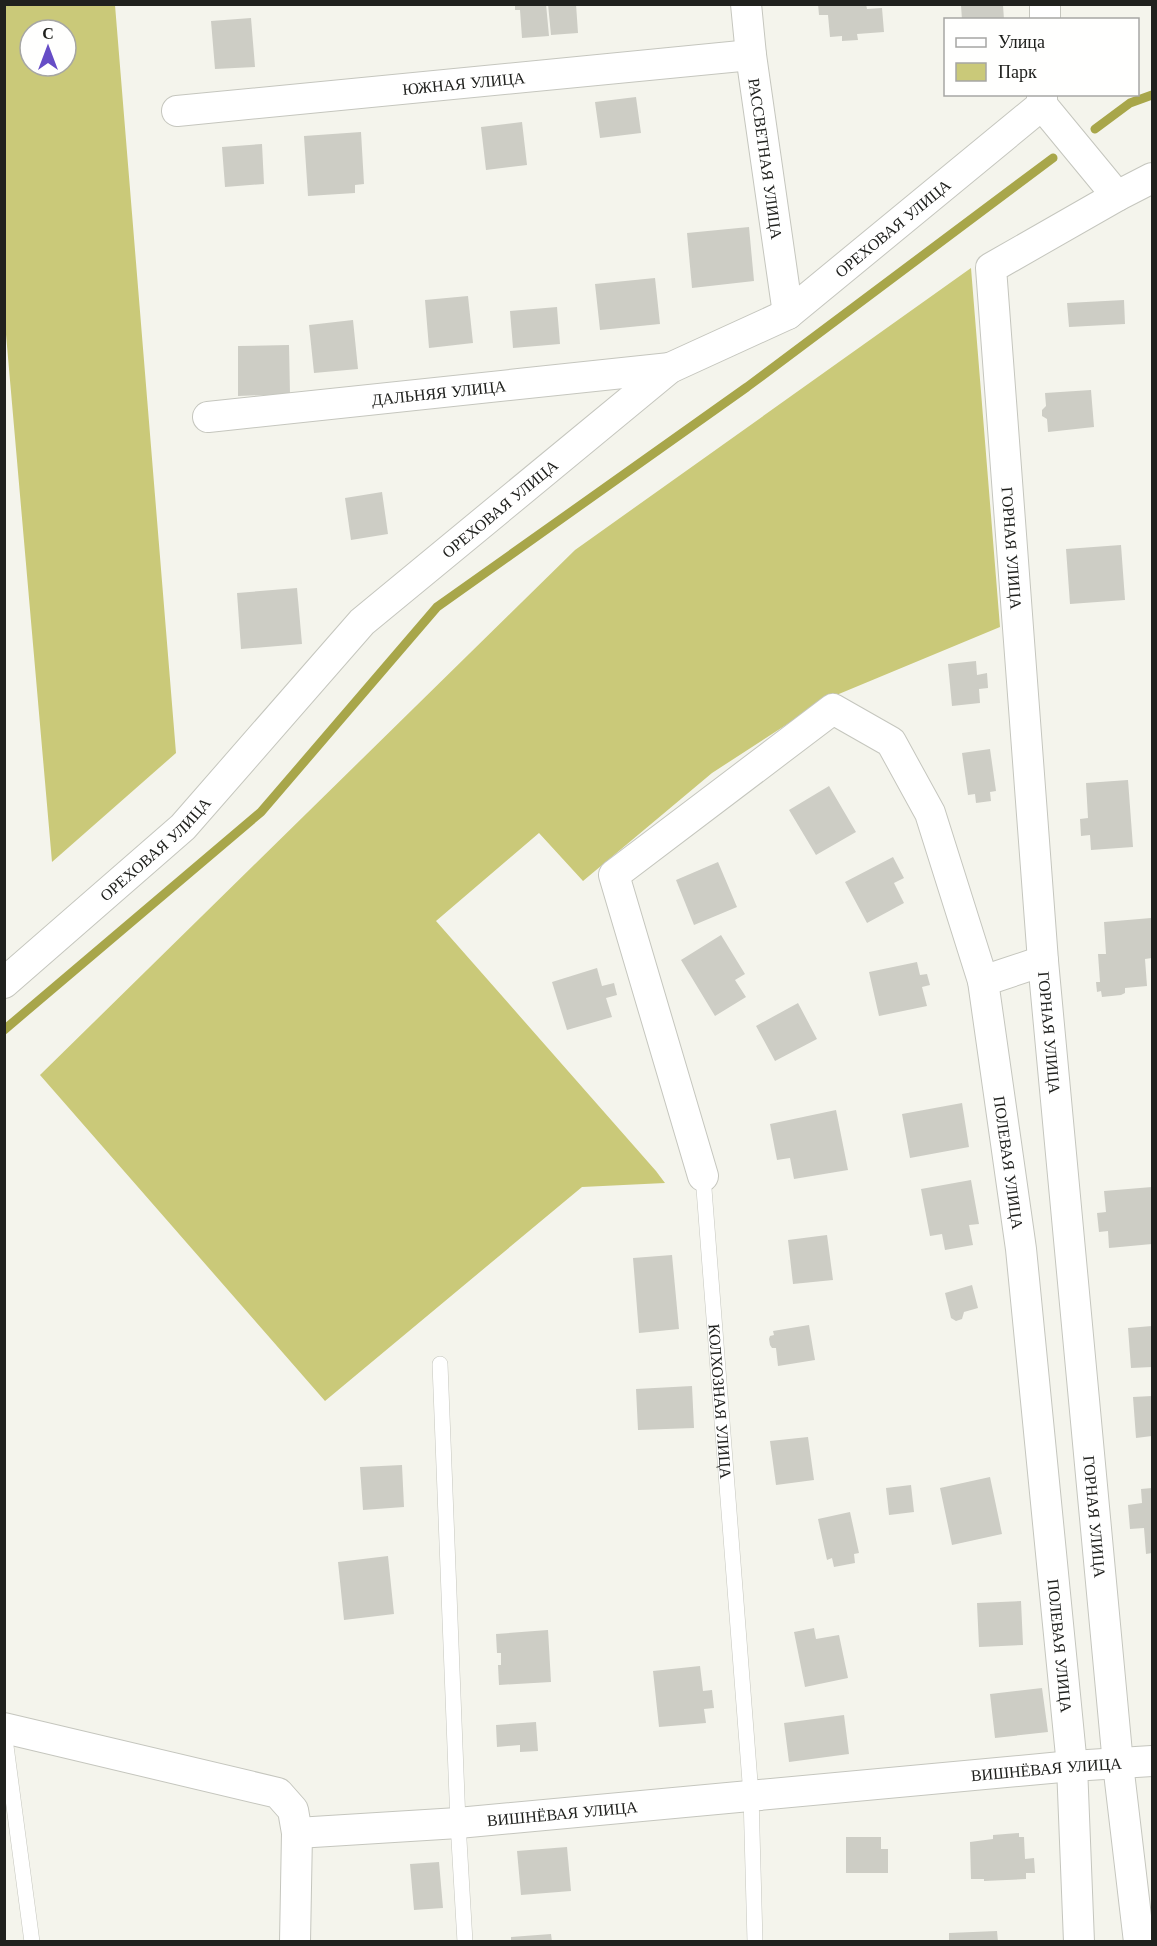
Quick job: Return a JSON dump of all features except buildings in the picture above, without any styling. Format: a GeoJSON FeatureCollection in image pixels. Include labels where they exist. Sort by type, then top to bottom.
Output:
{"type":"FeatureCollection","features":[{"type":"Feature","properties":{"kind":"street","name":"РАССВЕТНАЯ УЛИЦА"},"geometry":{"type":"LineString","coordinates":[[746,4],[788,314]]}},
{"type":"Feature","properties":{"kind":"street","name":"ЮЖНАЯ УЛИЦА"},"geometry":{"type":"LineString","coordinates":[[177,111],[751,54]]}},
{"type":"Feature","properties":{"kind":"street","name":"ОРЕХОВАЯ УЛИЦА"},"geometry":{"type":"LineString","coordinates":[[4,983],[183,826],[362,622],[670,368],[788,314],[1042,100]]}},
{"type":"Feature","properties":{"kind":"street"},"geometry":{"type":"LineString","coordinates":[[1042,100],[1117,196],[1152,178]]}},
{"type":"Feature","properties":{"kind":"street","name":"ГОРНАЯ УЛИЦА"},"geometry":{"type":"LineString","coordinates":[[1117,196],[991,268],[1043,961],[1118,1764],[1139,1941]]}},
{"type":"Feature","properties":{"kind":"street","name":"ДАЛЬНЯЯ УЛИЦА"},"geometry":{"type":"LineString","coordinates":[[208,417],[670,368]]}},
{"type":"Feature","properties":{"kind":"street","name":"ПОЛЕВАЯ УЛИЦА"},"geometry":{"type":"LineString","coordinates":[[614,875],[833,709],[891,742],[930,813],[983,981],[1021,1249],[1072,1766],[1079,1941]]}},
{"type":"Feature","properties":{"kind":"street","name":"КОЛХОЗНАЯ УЛИЦА"},"geometry":{"type":"LineString","coordinates":[[614,875],[703,1176]]}},
{"type":"Feature","properties":{"kind":"street"},"geometry":{"type":"LineString","coordinates":[[983,981],[1043,961]]}},
{"type":"Feature","properties":{"kind":"street"},"geometry":{"type":"LineString","coordinates":[[4,1730],[278,1793],[293,1810],[297,1833],[294,1941]]}},
{"type":"Feature","properties":{"kind":"street","name":"ВИШНЁВАЯ УЛИЦА"},"geometry":{"type":"LineString","coordinates":[[297,1833],[458,1823],[751,1794],[1152,1761]]}},
{"type":"Feature","properties":{"kind":"lane","name":"КОЛХОЗНАЯ УЛИЦА"},"geometry":{"type":"LineString","coordinates":[[703,1176],[751,1794],[755,1941]]}},
{"type":"Feature","properties":{"kind":"lane"},"geometry":{"type":"LineString","coordinates":[[440,1364],[458,1823],[465,1941]]}},
{"type":"Feature","properties":{"kind":"lane"},"geometry":{"type":"LineString","coordinates":[[4,1730],[32,1941]]}},
{"type":"Feature","properties":{"kind":"green space"},"geometry":{"type":"Polygon","coordinates":[[[4,5],[115,5],[176,753],[52,862],[5,323],[4,5]]]}},
{"type":"Feature","properties":{"kind":"green space"},"geometry":{"type":"Polygon","coordinates":[[[971,268],[1000,627],[834,696],[789,723],[712,773],[583,881],[539,833],[436,921],[665,1183],[582,1187],[325,1401],[40,1075],[575,550],[971,268]]]}},
{"type":"Feature","properties":{"kind":"waterway"},"geometry":{"type":"LineString","coordinates":[[1095,129],[1130,103],[1152,95]]}},
{"type":"Feature","properties":{"kind":"waterway"},"geometry":{"type":"LineString","coordinates":[[4,1030],[261,812],[437,607],[747,387],[1053,158]]}}]}
